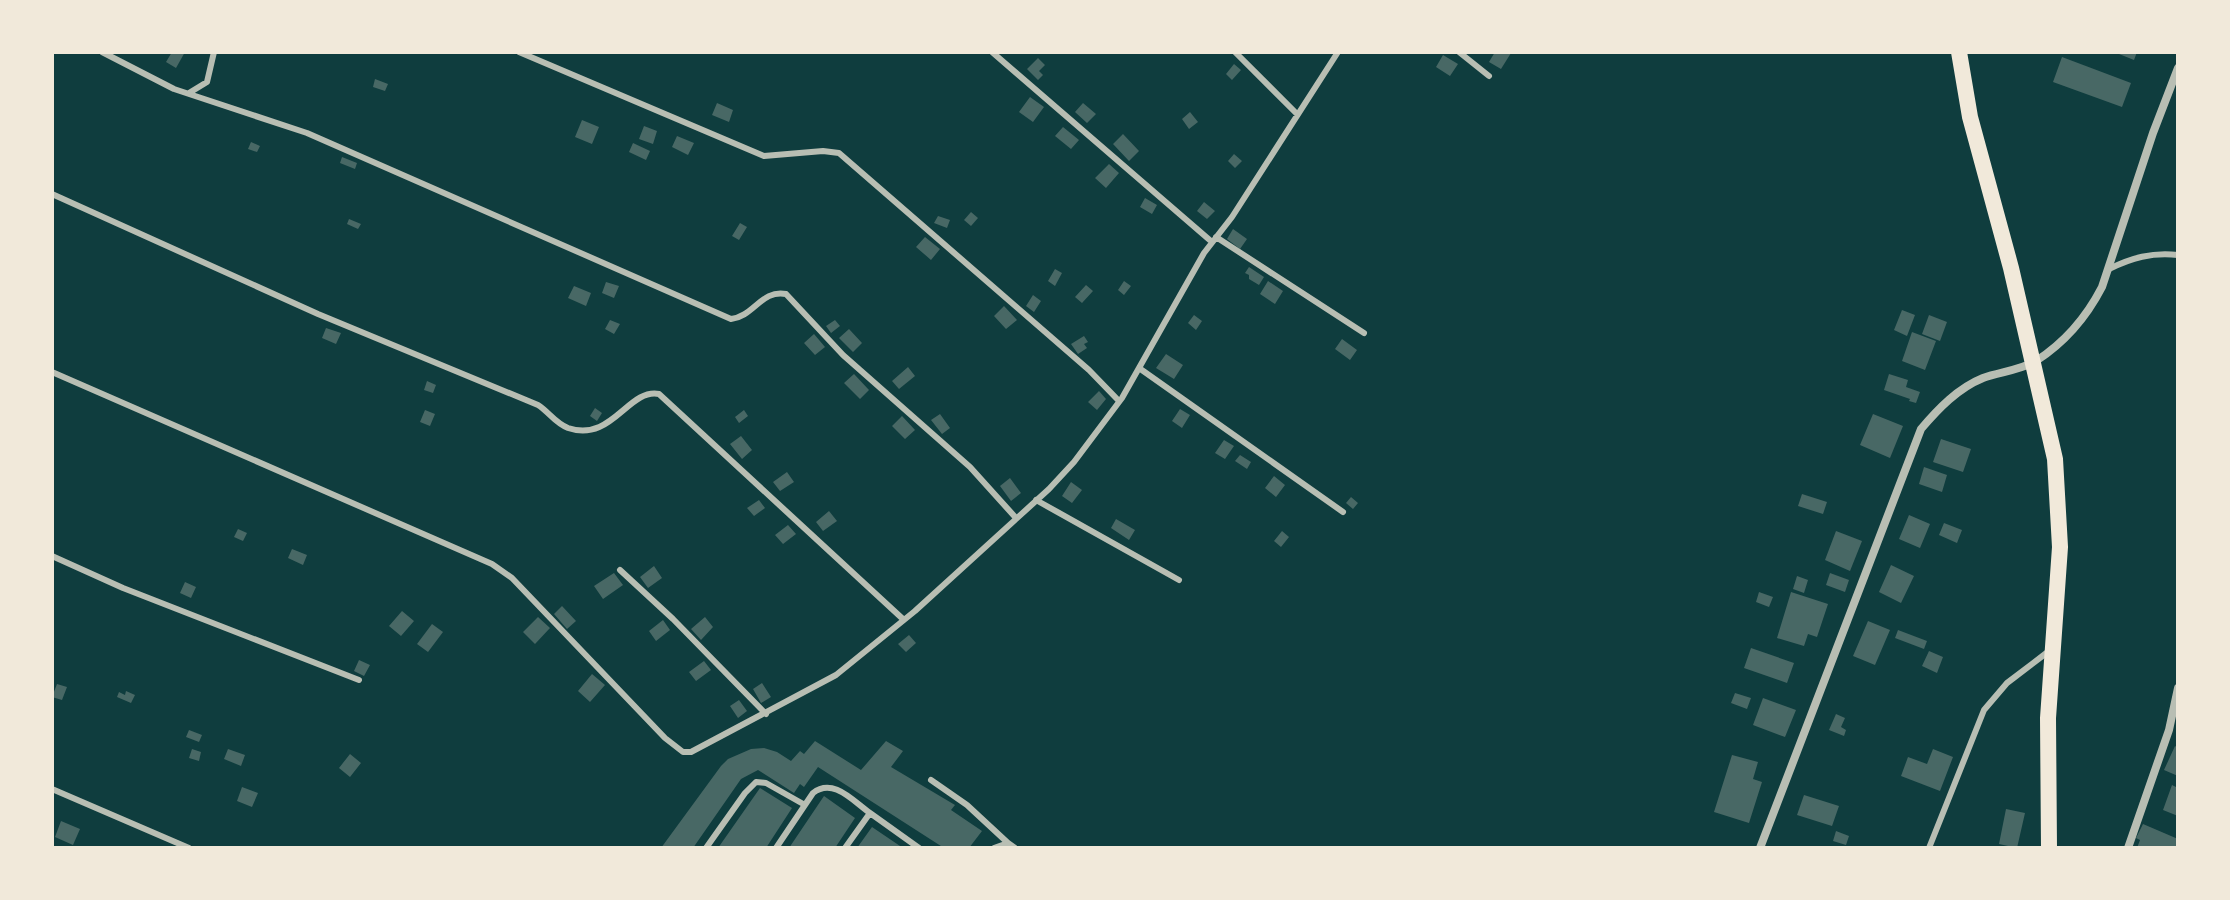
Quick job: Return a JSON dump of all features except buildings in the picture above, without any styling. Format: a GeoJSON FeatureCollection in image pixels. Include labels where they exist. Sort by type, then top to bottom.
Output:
{"type":"FeatureCollection","features":[{"type":"Feature","properties":{"kind":"main road"},"geometry":{"type":"LineString","coordinates":[[1959,52],[1970,117],[2048,421],[2058,493],[2060,547],[2048,718],[2049,848]]}},
{"type":"Feature","properties":{"kind":"street"},"geometry":{"type":"LineString","coordinates":[[1760,848],[1921,429],[1940,408],[1969,385],[2034,362],[2083,318],[2109,269],[2153,133],[2178,68]]}},
{"type":"Feature","properties":{"kind":"street"},"geometry":{"type":"LineString","coordinates":[[2128,848],[2169,730],[2178,688]]}},
{"type":"Feature","properties":{"kind":"lane"},"geometry":{"type":"LineString","coordinates":[[102,52],[165,85],[307,133],[731,319],[737,319],[769,295],[786,294],[843,355],[970,467],[1016,518]]}},
{"type":"Feature","properties":{"kind":"lane"},"geometry":{"type":"LineString","coordinates":[[189,93],[207,82],[214,52]]}},
{"type":"Feature","properties":{"kind":"lane"},"geometry":{"type":"LineString","coordinates":[[519,52],[764,156],[833,150],[839,153],[997,288],[1119,401]]}},
{"type":"Feature","properties":{"kind":"lane"},"geometry":{"type":"LineString","coordinates":[[992,52],[1214,240],[1364,333]]}},
{"type":"Feature","properties":{"kind":"lane"},"geometry":{"type":"LineString","coordinates":[[1235,52],[1297,114]]}},
{"type":"Feature","properties":{"kind":"lane"},"geometry":{"type":"LineString","coordinates":[[52,372],[492,564],[512,578],[665,738],[683,752],[691,752],[836,675],[904,620],[1074,462],[1119,401],[1204,253],[1232,217],[1338,52]]}},
{"type":"Feature","properties":{"kind":"lane"},"geometry":{"type":"LineString","coordinates":[[1459,52],[1489,76]]}},
{"type":"Feature","properties":{"kind":"lane"},"geometry":{"type":"LineString","coordinates":[[52,194],[318,314],[538,405],[568,428],[598,429],[648,393],[659,394],[904,620]]}},
{"type":"Feature","properties":{"kind":"lane"},"geometry":{"type":"LineString","coordinates":[[2109,269],[2140,256],[2178,255]]}},
{"type":"Feature","properties":{"kind":"lane"},"geometry":{"type":"LineString","coordinates":[[1139,368],[1343,512]]}},
{"type":"Feature","properties":{"kind":"lane"},"geometry":{"type":"LineString","coordinates":[[1036,500],[1179,580]]}},
{"type":"Feature","properties":{"kind":"lane"},"geometry":{"type":"LineString","coordinates":[[52,556],[123,588],[359,680]]}},
{"type":"Feature","properties":{"kind":"lane"},"geometry":{"type":"LineString","coordinates":[[620,570],[766,714]]}},
{"type":"Feature","properties":{"kind":"lane"},"geometry":{"type":"LineString","coordinates":[[1929,848],[1991,699],[2016,675],[2052,649]]}},
{"type":"Feature","properties":{"kind":"lane"},"geometry":{"type":"LineString","coordinates":[[931,780],[967,805],[1015,848]]}},
{"type":"Feature","properties":{"kind":"lane"},"geometry":{"type":"LineString","coordinates":[[706,848],[756,782],[766,783],[805,805]]}},
{"type":"Feature","properties":{"kind":"lane"},"geometry":{"type":"LineString","coordinates":[[776,848],[818,789],[832,786],[918,848]]}},
{"type":"Feature","properties":{"kind":"lane"},"geometry":{"type":"LineString","coordinates":[[52,789],[189,848]]}},
{"type":"Feature","properties":{"kind":"lane"},"geometry":{"type":"LineString","coordinates":[[845,848],[870,813]]}},
{"type":"Feature","properties":{"kind":"lane"},"geometry":{"type":"LineString","coordinates":[[994,848],[1008,843]]}}]}
